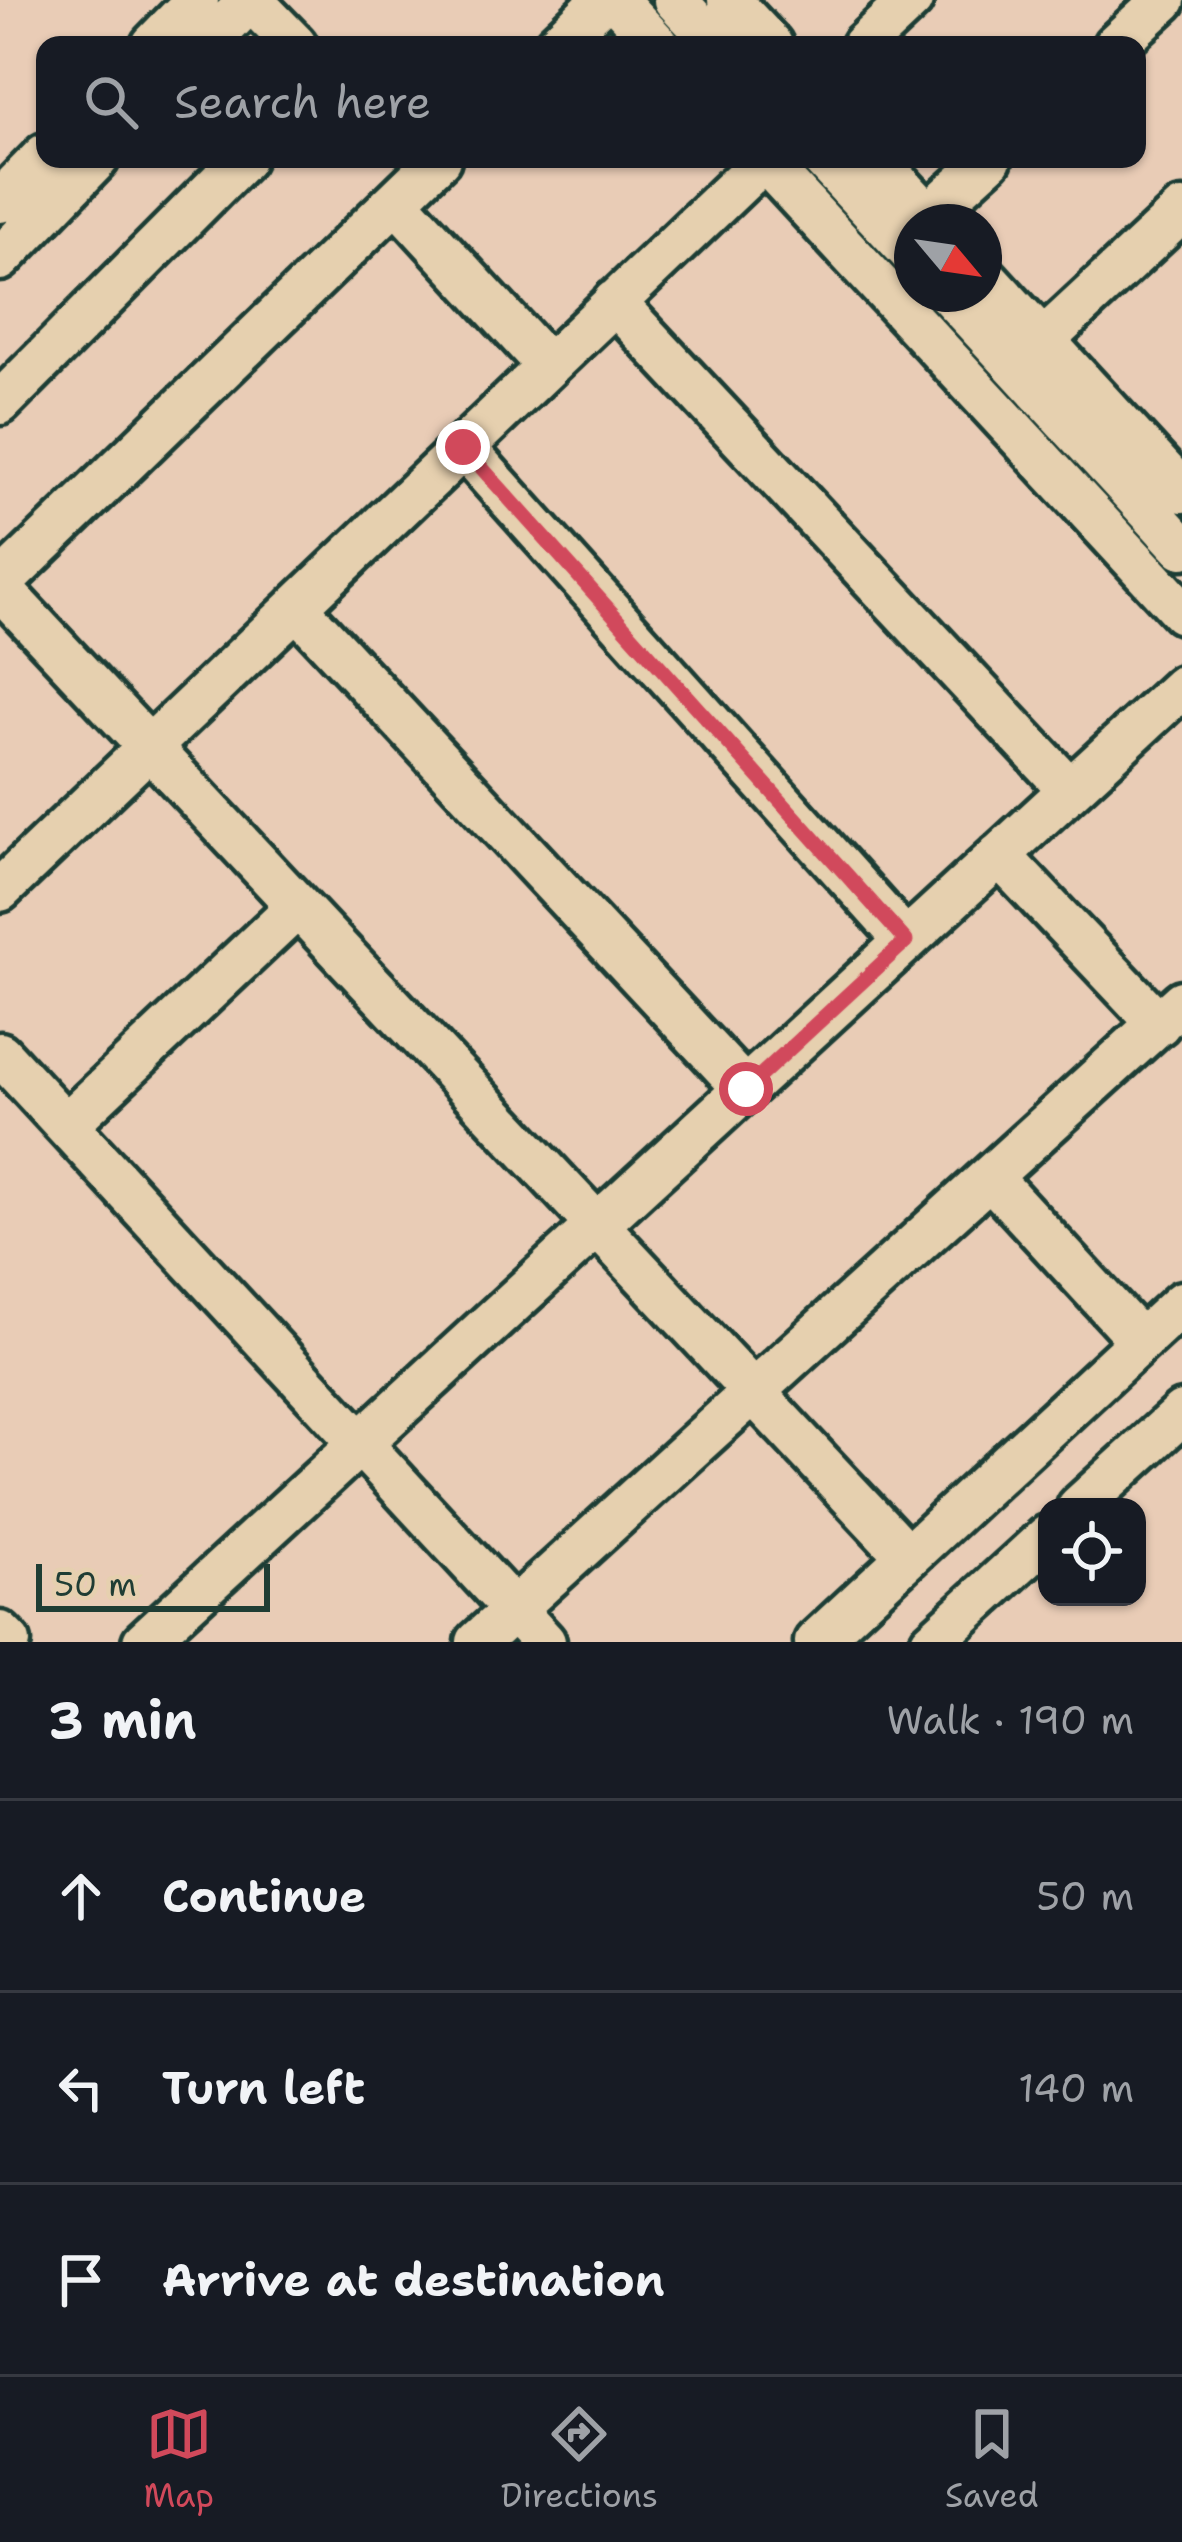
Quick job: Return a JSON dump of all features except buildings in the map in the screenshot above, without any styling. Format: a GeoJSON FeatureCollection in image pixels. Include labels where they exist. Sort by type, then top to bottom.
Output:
{"type":"FeatureCollection","features":[{"type":"Feature","properties":{"kind":"street"},"geometry":{"type":"LineString","coordinates":[[161,36],[197,0]]}},
{"type":"Feature","properties":{"kind":"street"},"geometry":{"type":"LineString","coordinates":[[216,36],[251,0],[286,36]]}},
{"type":"Feature","properties":{"kind":"street"},"geometry":{"type":"LineString","coordinates":[[565,36],[603,0]]}},
{"type":"Feature","properties":{"kind":"street"},"geometry":{"type":"LineString","coordinates":[[616,0],[650,36]]}},
{"type":"Feature","properties":{"kind":"street"},"geometry":{"type":"LineString","coordinates":[[675,0],[709,36]]}},
{"type":"Feature","properties":{"kind":"street"},"geometry":{"type":"LineString","coordinates":[[729,0],[762,36]]}},
{"type":"Feature","properties":{"kind":"street"},"geometry":{"type":"LineString","coordinates":[[873,36],[911,0]]}},
{"type":"Feature","properties":{"kind":"street"},"geometry":{"type":"LineString","coordinates":[[1124,36],[1164,0]]}},
{"type":"Feature","properties":{"kind":"street"},"geometry":{"type":"LineString","coordinates":[[0,201],[36,164]]}},
{"type":"Feature","properties":{"kind":"street"},"geometry":{"type":"LineString","coordinates":[[0,260],[88,168]]}},
{"type":"Feature","properties":{"kind":"street"},"geometry":{"type":"LineString","coordinates":[[0,404],[234,168]]}},
{"type":"Feature","properties":{"kind":"street"},"geometry":{"type":"LineString","coordinates":[[0,890],[755,168]]}},
{"type":"Feature","properties":{"kind":"street"},"geometry":{"type":"LineString","coordinates":[[772,168],[1182,612]]}},
{"type":"Feature","properties":{"kind":"street"},"geometry":{"type":"LineString","coordinates":[[835,168],[894,213]]}},
{"type":"Feature","properties":{"kind":"street"},"geometry":{"type":"LineString","coordinates":[[881,168],[902,204]]}},
{"type":"Feature","properties":{"kind":"street"},"geometry":{"type":"LineString","coordinates":[[945,204],[981,168]]}},
{"type":"Feature","properties":{"kind":"street"},"geometry":{"type":"LineString","coordinates":[[548,366],[415,174],[0,586],[908,1557]]}},
{"type":"Feature","properties":{"kind":"street"},"geometry":{"type":"LineString","coordinates":[[1029,353],[1182,211]]}},
{"type":"Feature","properties":{"kind":"street"},"geometry":{"type":"LineString","coordinates":[[614,302],[1070,790]]}},
{"type":"Feature","properties":{"kind":"street"},"geometry":{"type":"LineString","coordinates":[[1002,307],[1029,353]]}},
{"type":"Feature","properties":{"kind":"street"},"geometry":{"type":"LineString","coordinates":[[973,312],[1029,353],[1163,472],[1182,547]]}},
{"type":"Feature","properties":{"kind":"street"},"geometry":{"type":"LineString","coordinates":[[463,447],[906,941]]}},
{"type":"Feature","properties":{"kind":"street"},"geometry":{"type":"LineString","coordinates":[[296,607],[746,1089]]}},
{"type":"Feature","properties":{"kind":"street"},"geometry":{"type":"LineString","coordinates":[[144,1642],[1182,687]]}},
{"type":"Feature","properties":{"kind":"street"},"geometry":{"type":"LineString","coordinates":[[478,1642],[1170,1013],[999,855]]}},
{"type":"Feature","properties":{"kind":"street"},"geometry":{"type":"LineString","coordinates":[[66,1125],[298,906]]}},
{"type":"Feature","properties":{"kind":"street"},"geometry":{"type":"LineString","coordinates":[[0,1054],[544,1642]]}},
{"type":"Feature","properties":{"kind":"street"},"geometry":{"type":"LineString","coordinates":[[990,1177],[1141,1341]]}},
{"type":"Feature","properties":{"kind":"street"},"geometry":{"type":"LineString","coordinates":[[816,1642],[1182,1303]]}},
{"type":"Feature","properties":{"kind":"street"},"geometry":{"type":"LineString","coordinates":[[1089,1498],[1182,1413]]}},
{"type":"Feature","properties":{"kind":"street"},"geometry":{"type":"LineString","coordinates":[[932,1642],[1038,1545]]}},
{"type":"Feature","properties":{"kind":"street"},"geometry":{"type":"LineString","coordinates":[[0,1633],[9,1642]]}},
{"type":"Feature","properties":{"kind":"route"},"geometry":{"type":"LineString","coordinates":[[463,447],[906,941],[746,1089]]}}]}
